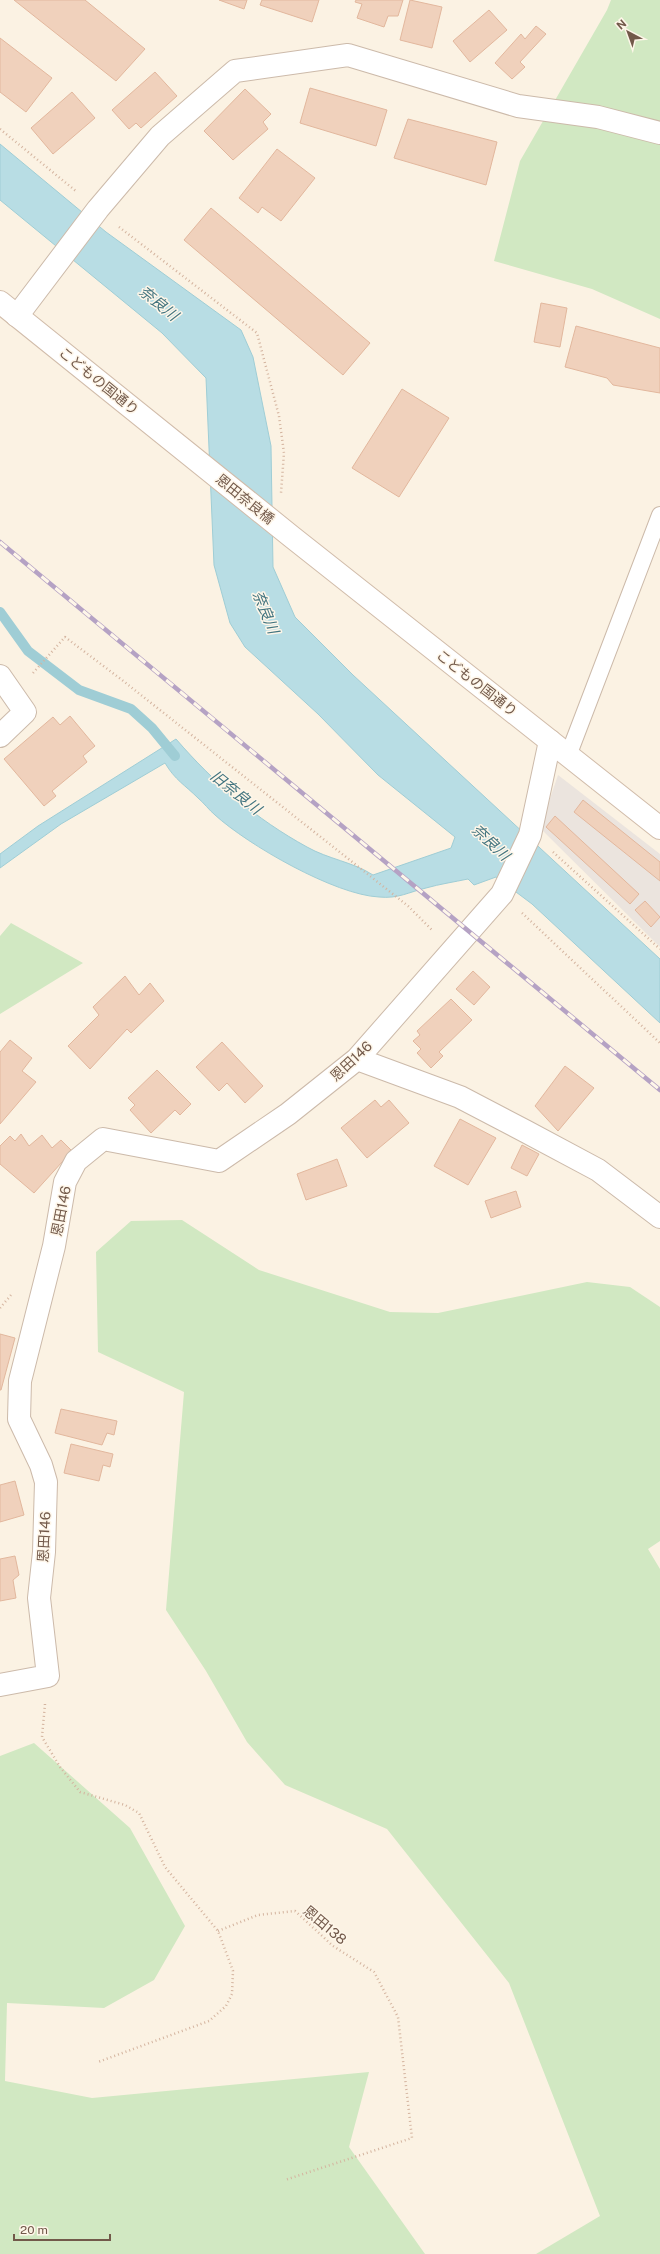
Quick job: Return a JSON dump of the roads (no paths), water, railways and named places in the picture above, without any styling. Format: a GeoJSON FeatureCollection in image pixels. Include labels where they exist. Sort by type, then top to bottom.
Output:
{"type":"FeatureCollection","features":[{"type":"Feature","properties":{"kind":"street"},"geometry":{"type":"LineString","coordinates":[[17,316],[96,211],[160,136],[235,71],[348,55],[426,80],[518,106],[598,117],[660,133]]}},
{"type":"Feature","properties":{"kind":"street","name":"こどもの国通り"},"geometry":{"type":"LineString","coordinates":[[0,302],[198,460]]}},
{"type":"Feature","properties":{"kind":"street","name":"恩田奈良橋"},"geometry":{"type":"LineString","coordinates":[[198,460],[292,537]]}},
{"type":"Feature","properties":{"kind":"street","name":"こどもの国通り"},"geometry":{"type":"LineString","coordinates":[[292,537],[660,828]]}},
{"type":"Feature","properties":{"kind":"street"},"geometry":{"type":"LineString","coordinates":[[0,676],[25,712],[0,736]]}},
{"type":"Feature","properties":{"kind":"street","name":"恩田146"},"geometry":{"type":"LineString","coordinates":[[0,1685],[48,1676],[39,1598],[44,1552],[46,1482],[41,1465],[19,1418],[20,1381],[54,1246],[65,1182],[76,1161],[103,1139],[219,1161],[288,1114],[357,1059],[502,894],[530,833],[550,741]]}},
{"type":"Feature","properties":{"kind":"street"},"geometry":{"type":"LineString","coordinates":[[357,1059],[460,1097],[598,1170],[645,1204],[660,1217]]}},
{"type":"Feature","properties":{"kind":"lane"},"geometry":{"type":"LineString","coordinates":[[568,756],[660,515]]}},
{"type":"Feature","properties":{"kind":"water","name":"奈良川"},"geometry":{"type":"Polygon","coordinates":[[[0,144],[106,232],[241,330],[253,357],[271,446],[273,567],[295,617],[353,675],[660,959],[660,1023],[532,904],[496,877],[474,885],[468,879],[436,885],[392,897],[379,897],[361,894],[339,888],[270,854],[248,840],[213,813],[176,778],[165,763],[61,824],[0,868],[0,854],[38,826],[176,739],[221,785],[270,824],[288,836],[323,855],[357,867],[373,875],[451,848],[455,837],[378,775],[318,714],[245,647],[230,623],[214,565],[206,378],[162,333],[0,200],[0,144]]]}},
{"type":"Feature","properties":{"kind":"waterway","name":"旧奈良川"},"geometry":{"type":"LineString","coordinates":[[0,612],[28,651],[79,690],[131,709],[152,728],[175,756]]}},
{"type":"Feature","properties":{"kind":"railway"},"geometry":{"type":"LineString","coordinates":[[0,542],[660,1090]]}}]}
